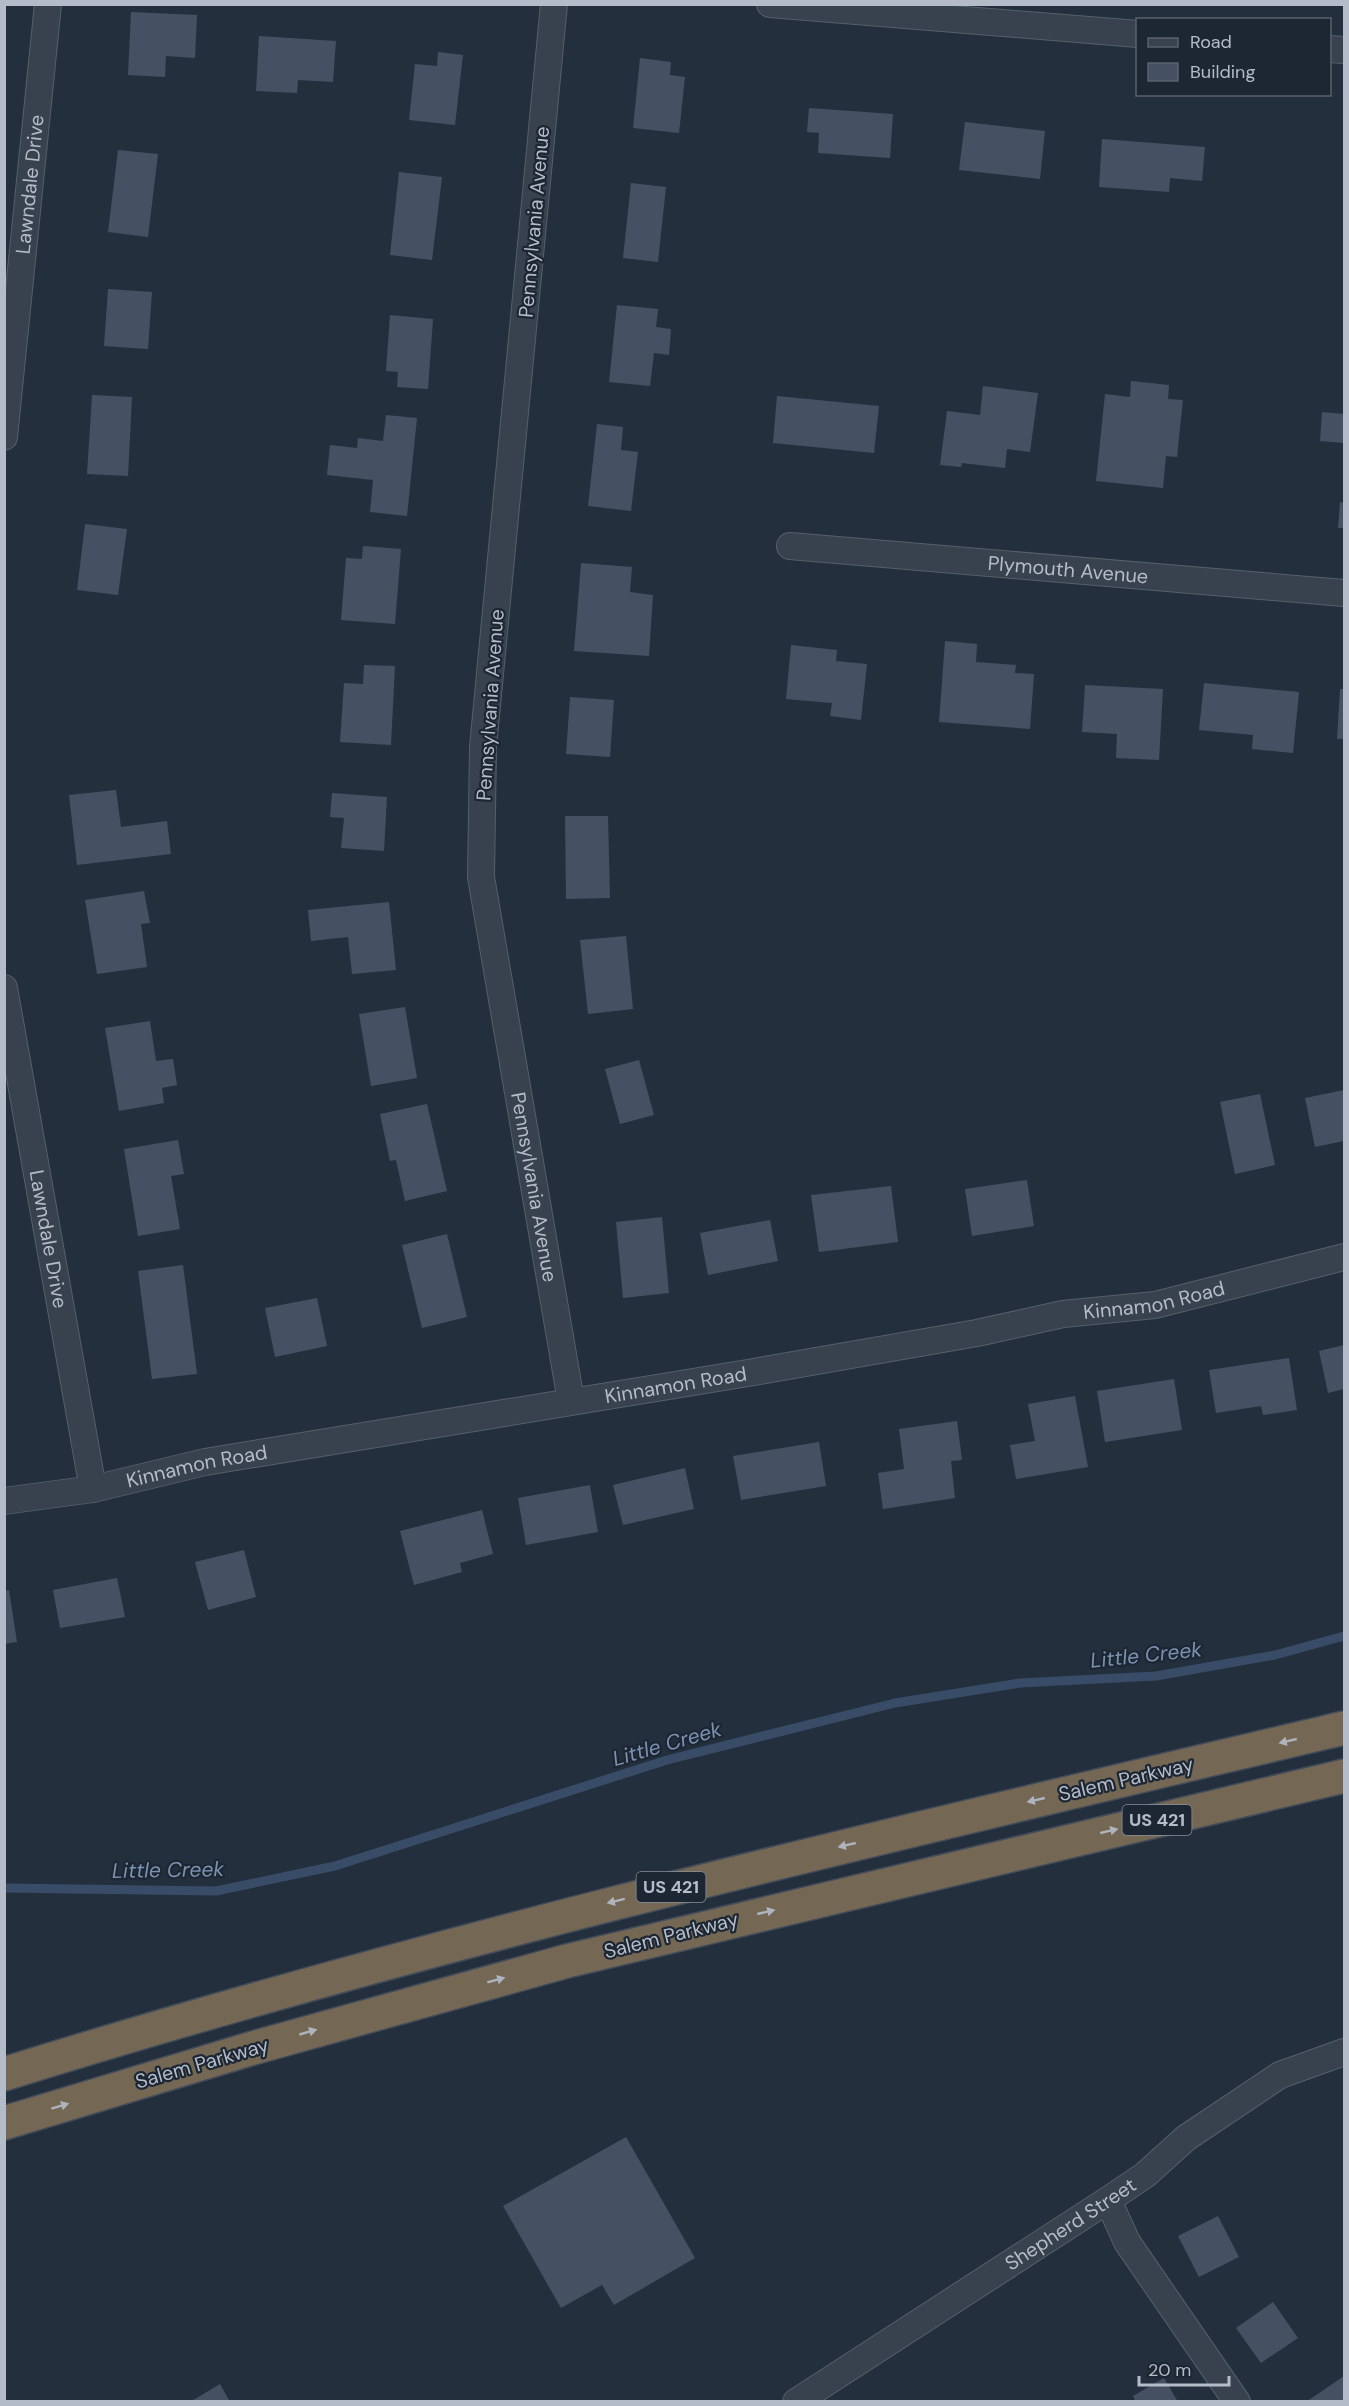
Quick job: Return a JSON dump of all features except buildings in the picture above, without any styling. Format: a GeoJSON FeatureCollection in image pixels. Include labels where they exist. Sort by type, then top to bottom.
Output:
{"type":"FeatureCollection","features":[{"type":"Feature","properties":{"kind":"highway","name":"Salem Parkway"},"geometry":{"type":"LineString","coordinates":[[4,2074],[251,2000],[555,1916],[1344,1728]]}},
{"type":"Feature","properties":{"kind":"highway","name":"Salem Parkway"},"geometry":{"type":"LineString","coordinates":[[4,2123],[253,2048],[567,1961],[1344,1776]]}},
{"type":"Feature","properties":{"kind":"street","name":"Lawndale Drive"},"geometry":{"type":"LineString","coordinates":[[4,437],[48,4]]}},
{"type":"Feature","properties":{"kind":"street","name":"Pennsylvania Avenue"},"geometry":{"type":"LineString","coordinates":[[554,4],[483,747],[481,877],[571,1401]]}},
{"type":"Feature","properties":{"kind":"street"},"geometry":{"type":"LineString","coordinates":[[770,4],[1136,34]]}},
{"type":"Feature","properties":{"kind":"street","name":"Plymouth Avenue"},"geometry":{"type":"LineString","coordinates":[[790,546],[1344,593]]}},
{"type":"Feature","properties":{"kind":"street","name":"Lawndale Drive"},"geometry":{"type":"LineString","coordinates":[[4,988],[93,1490]]}},
{"type":"Feature","properties":{"kind":"street","name":"Kinnamon Road"},"geometry":{"type":"LineString","coordinates":[[4,1501],[93,1490],[205,1462],[977,1333],[1063,1314],[1155,1305],[1344,1257]]}},
{"type":"Feature","properties":{"kind":"street","name":"Shepherd Street"},"geometry":{"type":"LineString","coordinates":[[796,2402],[1108,2200],[1145,2175],[1186,2138],[1280,2075],[1344,2052]]}},
{"type":"Feature","properties":{"kind":"street"},"geometry":{"type":"LineString","coordinates":[[1108,2200],[1127,2242],[1237,2402]]}},
{"type":"Feature","properties":{"kind":"waterway","name":"Little Creek"},"geometry":{"type":"LineString","coordinates":[[4,1888],[216,1891],[335,1866],[667,1760],[895,1703],[1020,1683],[1156,1676],[1275,1655],[1344,1636]]}}]}
